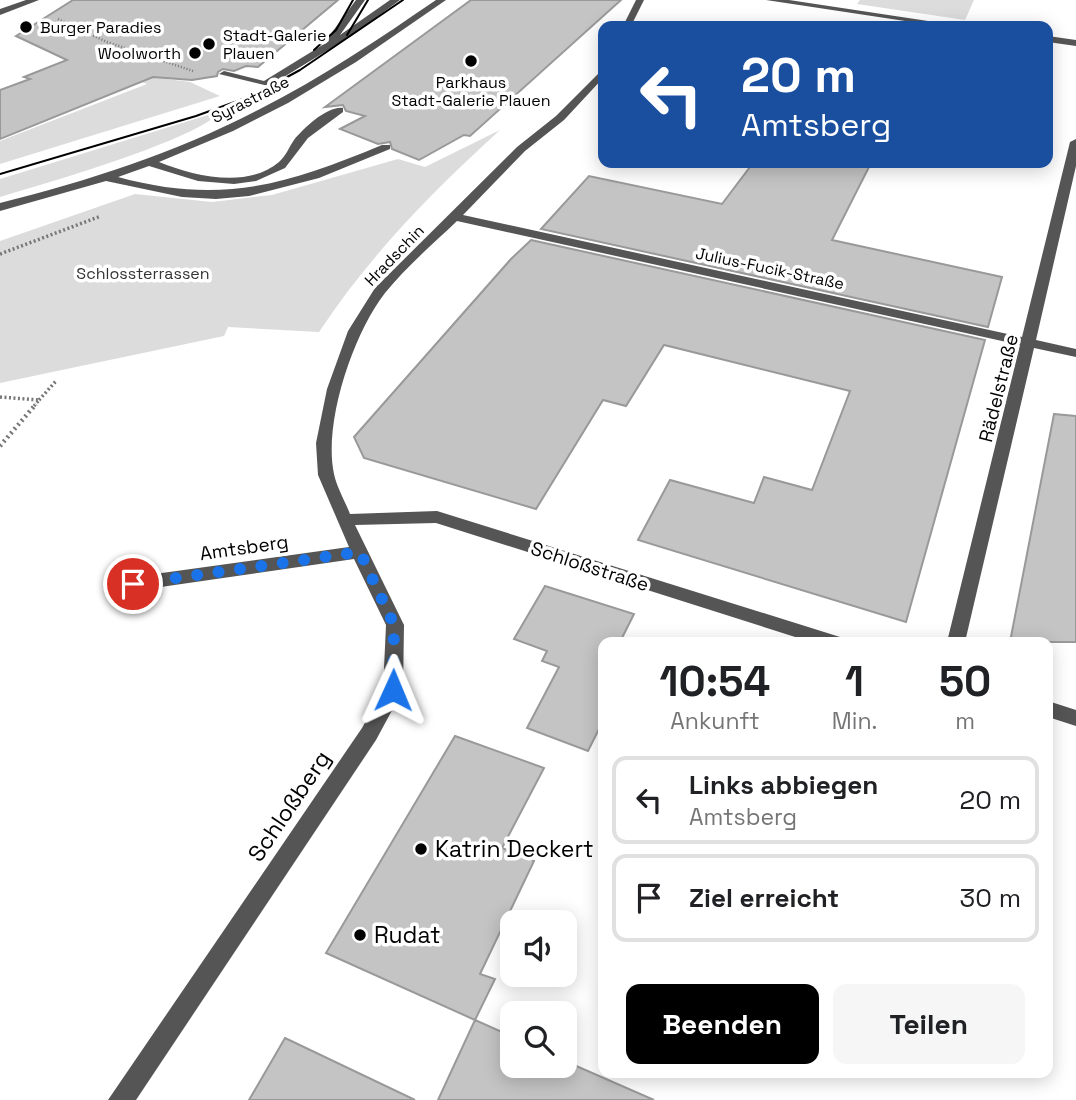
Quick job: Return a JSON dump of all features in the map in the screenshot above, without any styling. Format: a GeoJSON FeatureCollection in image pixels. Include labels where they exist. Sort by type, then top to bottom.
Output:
{"type":"FeatureCollection","features":[{"type":"Feature","properties":{"kind":"street"},"geometry":{"type":"LineString","coordinates":[[326,47],[361,0]]}},
{"type":"Feature","properties":{"kind":"street"},"geometry":{"type":"LineString","coordinates":[[266,84],[396,0]]}},
{"type":"Feature","properties":{"kind":"street","name":"Syrastraße"},"geometry":{"type":"LineString","coordinates":[[0,208],[150,162],[229,129],[297,93],[442,0]]}},
{"type":"Feature","properties":{"kind":"street"},"geometry":{"type":"LineString","coordinates":[[630,21],[640,0]]}},
{"type":"Feature","properties":{"kind":"street"},"geometry":{"type":"LineString","coordinates":[[770,0],[921,21]]}},
{"type":"Feature","properties":{"kind":"street"},"geometry":{"type":"LineString","coordinates":[[0,12],[33,1]]}},
{"type":"Feature","properties":{"kind":"street"},"geometry":{"type":"LineString","coordinates":[[1053,40],[1076,43]]}},
{"type":"Feature","properties":{"kind":"street"},"geometry":{"type":"LineString","coordinates":[[224,74],[297,93]]}},
{"type":"Feature","properties":{"kind":"street","name":"Hradschin"},"geometry":{"type":"LineString","coordinates":[[344,520],[326,475],[324,443],[334,389],[355,331],[380,292],[521,149],[560,118],[598,77]]}},
{"type":"Feature","properties":{"kind":"street"},"geometry":{"type":"LineString","coordinates":[[150,162],[174,173],[214,180],[254,177],[281,166],[306,133],[339,110]]}},
{"type":"Feature","properties":{"kind":"street","name":"Rädelstraße"},"geometry":{"type":"LineString","coordinates":[[957,637],[1076,142]]}},
{"type":"Feature","properties":{"kind":"street"},"geometry":{"type":"LineString","coordinates":[[106,177],[135,186],[167,191],[210,196],[238,195],[282,187],[386,147]]}},
{"type":"Feature","properties":{"kind":"street","name":"Syrastraße"},"geometry":{"type":"LineString","coordinates":[[0,218],[55,193]]}},
{"type":"Feature","properties":{"kind":"street","name":"Julius-Fucik-Straße"},"geometry":{"type":"LineString","coordinates":[[456,217],[1076,353]]}},
{"type":"Feature","properties":{"kind":"street","name":"Schloßstraße"},"geometry":{"type":"LineString","coordinates":[[344,520],[437,517],[817,637]]}},
{"type":"Feature","properties":{"kind":"street","name":"Schloßberg"},"geometry":{"type":"LineString","coordinates":[[121,1100],[369,734],[393,690],[394,625],[344,520]]}},
{"type":"Feature","properties":{"kind":"street","name":"Amtsberg"},"geometry":{"type":"LineString","coordinates":[[133,584],[360,552]]}},
{"type":"Feature","properties":{"kind":"street"},"geometry":{"type":"LineString","coordinates":[[1053,711],[1076,718]]}},
{"type":"Feature","properties":{"kind":"path"},"geometry":{"type":"LineString","coordinates":[[79,31],[196,72]]}},
{"type":"Feature","properties":{"kind":"path"},"geometry":{"type":"LineString","coordinates":[[0,254],[112,212]]}},
{"type":"Feature","properties":{"kind":"path"},"geometry":{"type":"LineString","coordinates":[[0,446],[56,381]]}},
{"type":"Feature","properties":{"kind":"path"},"geometry":{"type":"LineString","coordinates":[[0,397],[39,401]]}},
{"type":"Feature","properties":{"kind":"green space"},"geometry":{"type":"Polygon","coordinates":[[[860,0],[974,0],[965,20],[857,4],[860,0]]]}},
{"type":"Feature","properties":{"kind":"green space"},"geometry":{"type":"Polygon","coordinates":[[[104,56],[159,78],[190,82],[220,96],[0,164],[0,141],[147,84],[88,61],[104,56]]]}},
{"type":"Feature","properties":{"kind":"green space"},"geometry":{"type":"Polygon","coordinates":[[[221,111],[183,135],[152,148],[0,197],[0,179],[221,111]]]}},
{"type":"Feature","properties":{"kind":"green space","name":"Schlossterrassen"},"geometry":{"type":"Polygon","coordinates":[[[500,130],[403,225],[359,277],[319,332],[228,327],[224,336],[0,383],[0,241],[135,194],[212,202],[272,195],[398,159],[425,167],[500,130]]]}},
{"type":"Feature","properties":{"kind":"building"},"geometry":{"type":"Polygon","coordinates":[[[73,0],[338,0],[258,67],[246,66],[234,71],[223,69],[217,76],[192,80],[153,77],[0,139],[0,90],[30,79],[24,77],[67,60],[16,36],[73,0]]]}},
{"type":"Feature","properties":{"kind":"building","name":"Parkhaus Stadt-Galerie Plauen"},"geometry":{"type":"Polygon","coordinates":[[[471,0],[621,0],[470,136],[464,135],[419,160],[392,149],[390,142],[378,144],[340,129],[365,116],[346,111],[343,105],[325,107],[471,0]]]}},
{"type":"Feature","properties":{"kind":"building"},"geometry":{"type":"Polygon","coordinates":[[[749,168],[868,168],[832,240],[1002,277],[988,327],[541,229],[589,176],[722,204],[749,168]]]}},
{"type":"Feature","properties":{"kind":"building"},"geometry":{"type":"Polygon","coordinates":[[[531,240],[985,340],[906,622],[638,540],[670,480],[754,503],[764,477],[812,490],[850,391],[664,345],[626,406],[603,400],[536,509],[364,458],[354,437],[511,259],[531,240]]]}},
{"type":"Feature","properties":{"kind":"building"},"geometry":{"type":"Polygon","coordinates":[[[1054,414],[1076,416],[1076,642],[1053,642],[1053,637],[1011,637],[1054,414]]]}},
{"type":"Feature","properties":{"kind":"building"},"geometry":{"type":"Polygon","coordinates":[[[545,586],[634,614],[622,637],[598,637],[598,731],[588,751],[527,728],[559,667],[542,661],[547,651],[514,639],[545,586]]]}},
{"type":"Feature","properties":{"kind":"building"},"geometry":{"type":"Polygon","coordinates":[[[455,736],[544,768],[502,848],[534,861],[511,910],[500,910],[500,932],[480,974],[495,979],[475,1020],[326,953],[455,736]]]}},
{"type":"Feature","properties":{"kind":"building"},"geometry":{"type":"Polygon","coordinates":[[[475,1020],[500,1031],[500,1078],[577,1078],[577,1066],[598,1075],[598,1078],[604,1078],[654,1100],[438,1100],[475,1020]]]}},
{"type":"Feature","properties":{"kind":"building"},"geometry":{"type":"Polygon","coordinates":[[[285,1038],[415,1100],[249,1100],[285,1038]]]}},
{"type":"Feature","properties":{"kind":"tram line"},"geometry":{"type":"LineString","coordinates":[[314,50],[336,30],[353,0]]}},
{"type":"Feature","properties":{"kind":"tram line"},"geometry":{"type":"LineString","coordinates":[[347,35],[368,0]]}},
{"type":"Feature","properties":{"kind":"tram line"},"geometry":{"type":"LineString","coordinates":[[0,174],[196,116],[254,95],[300,70],[403,0]]}},
{"type":"Feature","properties":{"kind":"place","name":"Burger Paradies"},"geometry":{"type":"Point","coordinates":[26,27]}},
{"type":"Feature","properties":{"kind":"place","name":"Stadt-Galerie Plauen"},"geometry":{"type":"Point","coordinates":[209,44]}},
{"type":"Feature","properties":{"kind":"place","name":"Woolworth"},"geometry":{"type":"Point","coordinates":[195,53]}},
{"type":"Feature","properties":{"kind":"place","name":"Parkhaus Stadt-Galerie Plauen"},"geometry":{"type":"Point","coordinates":[471,61]}},
{"type":"Feature","properties":{"kind":"place","name":"Katrin Deckert"},"geometry":{"type":"Point","coordinates":[421,849]}},
{"type":"Feature","properties":{"kind":"place","name":"Rudat"},"geometry":{"type":"Point","coordinates":[360,935]}},
{"type":"Feature","properties":{"kind":"route"},"geometry":{"type":"LineString","coordinates":[[133,584],[360,552],[394,625],[393,690]]}}]}
